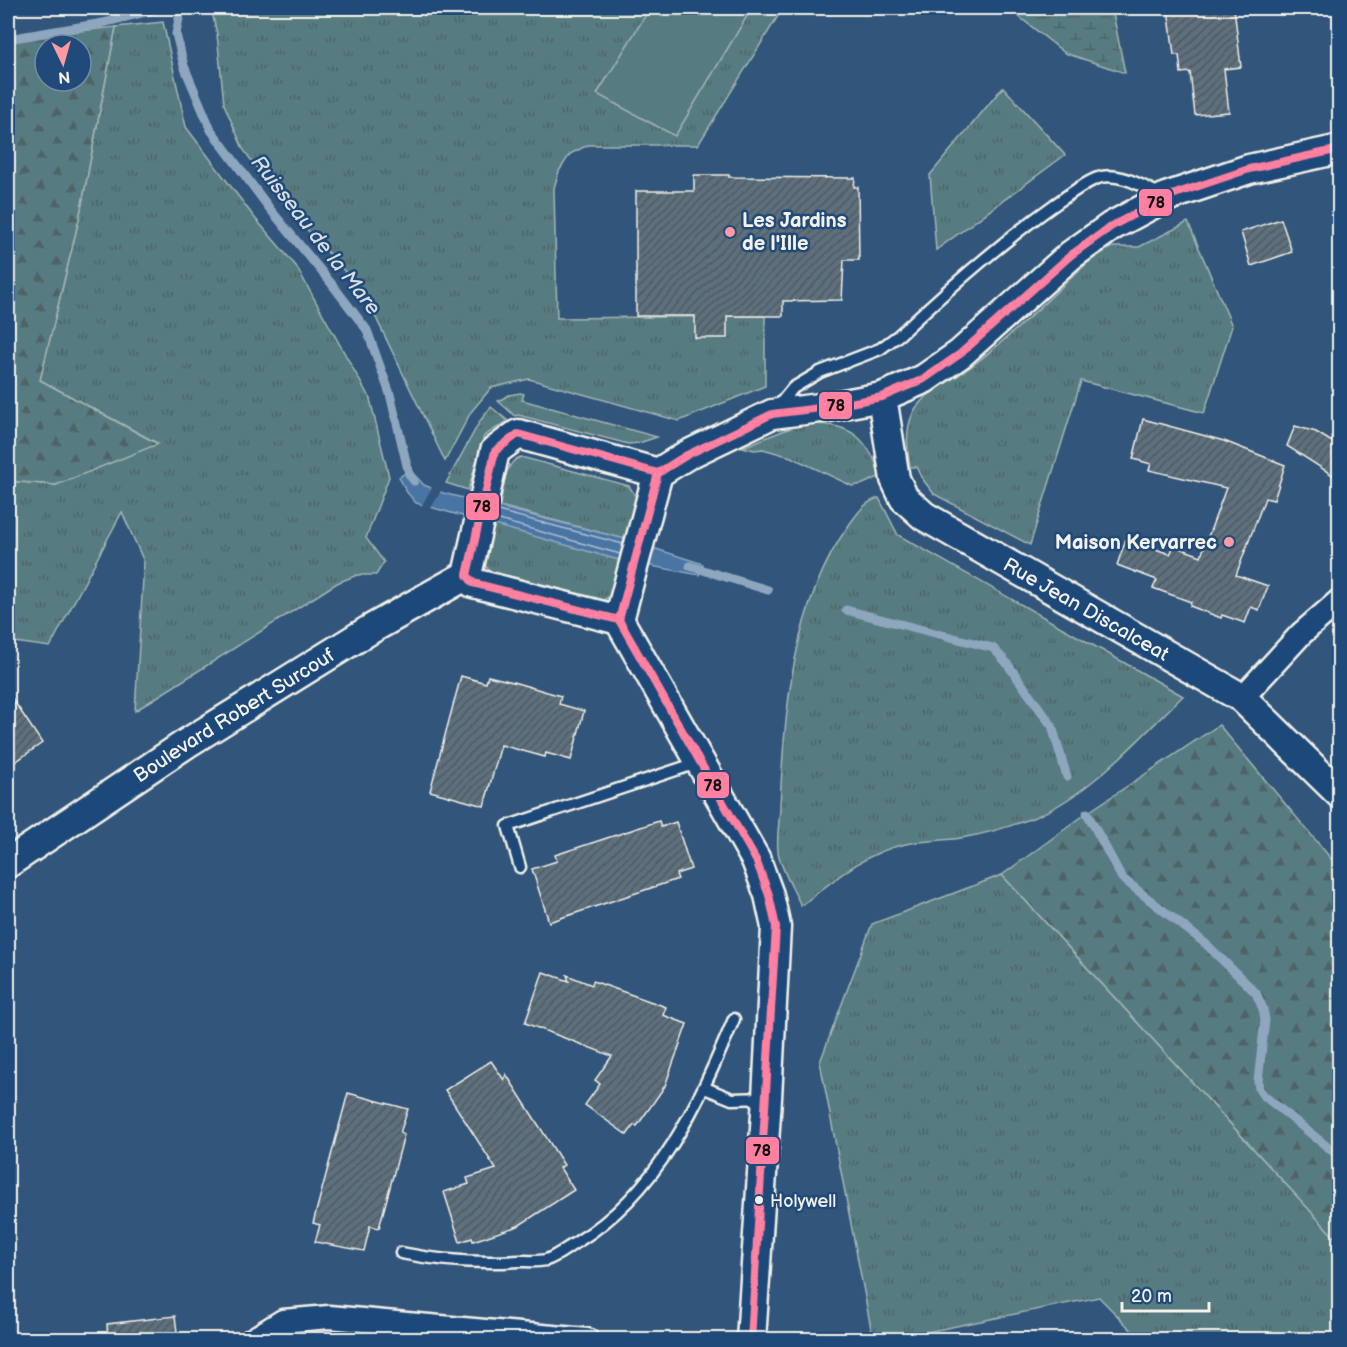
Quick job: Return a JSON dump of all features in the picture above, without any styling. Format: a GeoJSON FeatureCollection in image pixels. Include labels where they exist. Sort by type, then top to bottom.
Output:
{"type":"FeatureCollection","features":[{"type":"Feature","properties":{"kind":"street"},"geometry":{"type":"LineString","coordinates":[[752,1340],[776,927],[769,895],[756,860],[619,620],[658,473],[687,455],[772,414],[882,397],[924,379],[960,354],[1071,255],[1112,226],[1166,197],[1249,169],[1340,150]]}},
{"type":"Feature","properties":{"kind":"street","name":"Rue Jean Discalceat"},"geometry":{"type":"LineString","coordinates":[[882,397],[896,479],[904,498],[924,516],[1242,698],[1340,794]]}},
{"type":"Feature","properties":{"kind":"street"},"geometry":{"type":"LineString","coordinates":[[619,620],[473,583],[466,574],[495,451],[518,434],[658,473]]}},
{"type":"Feature","properties":{"kind":"street","name":"Boulevard Robert Surcouf"},"geometry":{"type":"LineString","coordinates":[[8,863],[187,743],[371,629],[466,574]]}},
{"type":"Feature","properties":{"kind":"street"},"geometry":{"type":"LineString","coordinates":[[1242,698],[1301,634],[1340,600]]}},
{"type":"Feature","properties":{"kind":"street"},"geometry":{"type":"LineString","coordinates":[[252,1340],[283,1321],[329,1317],[586,1340]]}},
{"type":"Feature","properties":{"kind":"lane"},"geometry":{"type":"LineString","coordinates":[[772,414],[792,388],[820,372],[880,349],[1017,231],[1067,196],[1098,178],[1134,181],[1166,197]]}},
{"type":"Feature","properties":{"kind":"lane"},"geometry":{"type":"LineString","coordinates":[[520,867],[508,826],[700,762]]}},
{"type":"Feature","properties":{"kind":"lane"},"geometry":{"type":"LineString","coordinates":[[401,1253],[439,1261],[491,1263],[547,1260],[593,1232],[638,1192],[675,1143],[705,1088],[734,1019]]}},
{"type":"Feature","properties":{"kind":"lane"},"geometry":{"type":"LineString","coordinates":[[705,1088],[732,1099],[767,1098]]}},
{"type":"Feature","properties":{"kind":"green space"},"geometry":{"type":"Polygon","coordinates":[[[211,8],[783,8],[698,145],[588,145],[570,154],[559,171],[554,188],[557,318],[765,316],[765,386],[679,421],[529,379],[491,388],[471,412],[445,461],[364,293],[278,197],[243,149],[224,104],[217,34],[211,8]]]}},
{"type":"Feature","properties":{"kind":"green space"},"geometry":{"type":"Polygon","coordinates":[[[650,8],[752,8],[675,136],[597,94],[650,8]]]}},
{"type":"Feature","properties":{"kind":"green space"},"geometry":{"type":"Polygon","coordinates":[[[1008,8],[1112,8],[1125,73],[1065,53],[1008,8]]]}},
{"type":"Feature","properties":{"kind":"green space"},"geometry":{"type":"Polygon","coordinates":[[[163,22],[186,127],[254,217],[296,266],[370,399],[389,477],[366,538],[384,562],[376,575],[357,575],[337,583],[135,711],[144,562],[122,512],[50,647],[8,641],[8,481],[56,485],[157,443],[40,380],[79,219],[116,27],[163,22]]]}},
{"type":"Feature","properties":{"kind":"green space"},"geometry":{"type":"Polygon","coordinates":[[[116,27],[79,219],[40,380],[158,444],[56,485],[8,481],[8,39],[33,36],[33,93],[93,93],[93,33],[62,33],[116,27]]]}},
{"type":"Feature","properties":{"kind":"green space"},"geometry":{"type":"Polygon","coordinates":[[[1003,87],[1065,155],[936,250],[930,175],[1003,87]]]}},
{"type":"Feature","properties":{"kind":"green space"},"geometry":{"type":"Polygon","coordinates":[[[1188,222],[1232,326],[1204,413],[1081,381],[1030,545],[934,494],[917,467],[910,467],[909,460],[907,440],[909,426],[913,413],[921,401],[993,349],[1092,259],[1112,247],[1139,247],[1188,222]]]}},
{"type":"Feature","properties":{"kind":"green space"},"geometry":{"type":"Polygon","coordinates":[[[524,394],[522,400],[657,437],[628,444],[515,416],[498,401],[509,395],[524,394]]]}},
{"type":"Feature","properties":{"kind":"green space"},"geometry":{"type":"Polygon","coordinates":[[[491,407],[508,421],[484,436],[468,490],[446,483],[480,421],[491,407]]]}},
{"type":"Feature","properties":{"kind":"green space"},"geometry":{"type":"Polygon","coordinates":[[[808,424],[836,426],[855,435],[870,451],[881,476],[852,486],[791,457],[763,449],[754,450],[743,447],[790,428],[808,424]]]}},
{"type":"Feature","properties":{"kind":"green space"},"geometry":{"type":"Polygon","coordinates":[[[521,457],[629,486],[636,497],[625,539],[500,506],[508,470],[515,460],[521,457]]]}},
{"type":"Feature","properties":{"kind":"green space"},"geometry":{"type":"Polygon","coordinates":[[[879,498],[898,535],[1183,696],[1114,763],[1056,807],[1035,817],[989,832],[891,848],[850,869],[801,906],[783,869],[777,845],[785,733],[795,660],[815,589],[830,556],[858,512],[869,502],[879,498]]]}},
{"type":"Feature","properties":{"kind":"green space"},"geometry":{"type":"Polygon","coordinates":[[[494,524],[619,560],[612,592],[604,600],[598,601],[491,573],[484,564],[494,524]]]}},
{"type":"Feature","properties":{"kind":"green space"},"geometry":{"type":"Polygon","coordinates":[[[1219,725],[1339,868],[1339,1242],[1002,875],[1087,813],[1219,725]]]}},
{"type":"Feature","properties":{"kind":"green space"},"geometry":{"type":"Polygon","coordinates":[[[1002,875],[1339,1242],[1339,1339],[1140,1339],[1099,1297],[893,1339],[873,1339],[820,1062],[872,924],[1002,875]]]}},
{"type":"Feature","properties":{"kind":"water"},"geometry":{"type":"Polygon","coordinates":[[[410,470],[424,485],[443,493],[625,539],[703,564],[699,575],[619,560],[416,503],[406,491],[399,477],[410,470]]]}},
{"type":"Feature","properties":{"kind":"pier"},"geometry":{"type":"Polygon","coordinates":[[[433,485],[442,489],[430,510],[421,507],[433,485]]]}},
{"type":"Feature","properties":{"kind":"building"},"geometry":{"type":"Polygon","coordinates":[[[1168,8],[1234,8],[1241,67],[1224,69],[1229,112],[1195,115],[1190,72],[1181,73],[1179,55],[1174,55],[1168,8]]]}},
{"type":"Feature","properties":{"kind":"building","name":"Les Jardins de l'Ille"},"geometry":{"type":"Polygon","coordinates":[[[694,175],[855,178],[854,187],[858,187],[859,260],[844,260],[842,300],[783,301],[783,316],[727,316],[727,338],[695,338],[695,316],[636,316],[636,191],[694,191],[694,175]]]}},
{"type":"Feature","properties":{"kind":"building"},"geometry":{"type":"Polygon","coordinates":[[[1281,219],[1292,252],[1251,266],[1241,232],[1281,219]]]}},
{"type":"Feature","properties":{"kind":"building"},"geometry":{"type":"Polygon","coordinates":[[[1143,419],[1224,441],[1285,465],[1274,500],[1265,498],[1236,575],[1268,586],[1259,610],[1251,607],[1245,623],[1222,615],[1221,618],[1190,606],[1191,602],[1153,588],[1157,580],[1117,565],[1126,539],[1170,554],[1174,546],[1201,556],[1226,488],[1149,470],[1151,464],[1133,459],[1143,419]]]}},
{"type":"Feature","properties":{"kind":"building"},"geometry":{"type":"Polygon","coordinates":[[[1295,426],[1316,432],[1340,447],[1340,480],[1287,446],[1295,426]]]}},
{"type":"Feature","properties":{"kind":"building"},"geometry":{"type":"Polygon","coordinates":[[[461,676],[486,683],[488,676],[513,682],[561,696],[559,704],[584,711],[571,760],[546,753],[545,757],[501,745],[484,806],[430,791],[461,676]]]}},
{"type":"Feature","properties":{"kind":"building"},"geometry":{"type":"Polygon","coordinates":[[[8,692],[42,743],[8,767],[8,692]]]}},
{"type":"Feature","properties":{"kind":"building"},"geometry":{"type":"Polygon","coordinates":[[[659,821],[661,827],[676,822],[691,869],[676,874],[678,879],[549,922],[532,869],[557,861],[555,855],[659,821]]]}},
{"type":"Feature","properties":{"kind":"building"},"geometry":{"type":"Polygon","coordinates":[[[543,972],[569,981],[567,975],[592,985],[593,981],[666,1007],[663,1015],[687,1024],[665,1086],[637,1126],[634,1125],[627,1135],[585,1105],[600,1084],[595,1080],[612,1056],[525,1023],[543,972]]]}},
{"type":"Feature","properties":{"kind":"building"},"geometry":{"type":"Polygon","coordinates":[[[491,1061],[504,1080],[506,1074],[564,1165],[560,1168],[574,1190],[518,1226],[473,1241],[472,1238],[460,1242],[444,1192],[469,1184],[467,1178],[496,1169],[445,1090],[491,1061]]]}},
{"type":"Feature","properties":{"kind":"building"},"geometry":{"type":"Polygon","coordinates":[[[348,1093],[408,1109],[400,1133],[404,1135],[379,1228],[370,1226],[364,1251],[315,1242],[320,1225],[313,1223],[348,1093]]]}},
{"type":"Feature","properties":{"kind":"building"},"geometry":{"type":"Polygon","coordinates":[[[175,1316],[178,1340],[108,1340],[107,1324],[175,1316]]]}},
{"type":"Feature","properties":{"kind":"waterway"},"geometry":{"type":"LineString","coordinates":[[8,39],[103,23],[162,8]]}},
{"type":"Feature","properties":{"kind":"waterway","name":"Ruisseau de la Mare"},"geometry":{"type":"LineString","coordinates":[[181,8],[176,34],[184,66],[211,130],[270,209],[367,330],[390,394],[409,474],[414,481]]}},
{"type":"Feature","properties":{"kind":"waterway","name":"Ruisseau de la Mare"},"geometry":{"type":"LineString","coordinates":[[690,566],[768,590]]}},
{"type":"Feature","properties":{"kind":"waterway","name":"Ruisseau de la Mare"},"geometry":{"type":"LineString","coordinates":[[846,610],[993,648],[1006,662],[1052,726],[1067,777]]}},
{"type":"Feature","properties":{"kind":"waterway","name":"Ruisseau de la Mare"},"geometry":{"type":"LineString","coordinates":[[1087,813],[1122,878],[1206,944],[1256,993],[1265,1020],[1259,1089],[1263,1095],[1340,1157]]}},
{"type":"Feature","properties":{"kind":"transit line","name":"78"},"geometry":{"type":"LineString","coordinates":[[658,473],[687,455],[772,414],[882,397],[924,379],[960,354],[1071,255],[1112,226],[1166,197],[1249,169],[1340,149]]}},
{"type":"Feature","properties":{"kind":"transit line","name":"78"},"geometry":{"type":"LineString","coordinates":[[619,620],[473,583],[467,575],[495,451],[518,434],[658,473]]}},
{"type":"Feature","properties":{"kind":"transit line","name":"78"},"geometry":{"type":"LineString","coordinates":[[619,620],[658,473]]}},
{"type":"Feature","properties":{"kind":"transit line","name":"78"},"geometry":{"type":"LineString","coordinates":[[619,620],[756,860],[769,895],[776,927],[751,1340]]}},
{"type":"Feature","properties":{"kind":"place","name":"Les Jardins de l'Ille"},"geometry":{"type":"Point","coordinates":[730,232]}},
{"type":"Feature","properties":{"kind":"place","name":"Maison Kervarrec"},"geometry":{"type":"Point","coordinates":[1229,542]}},
{"type":"Feature","properties":{"kind":"place","name":"Holywell"},"geometry":{"type":"Point","coordinates":[759,1200]}}]}
